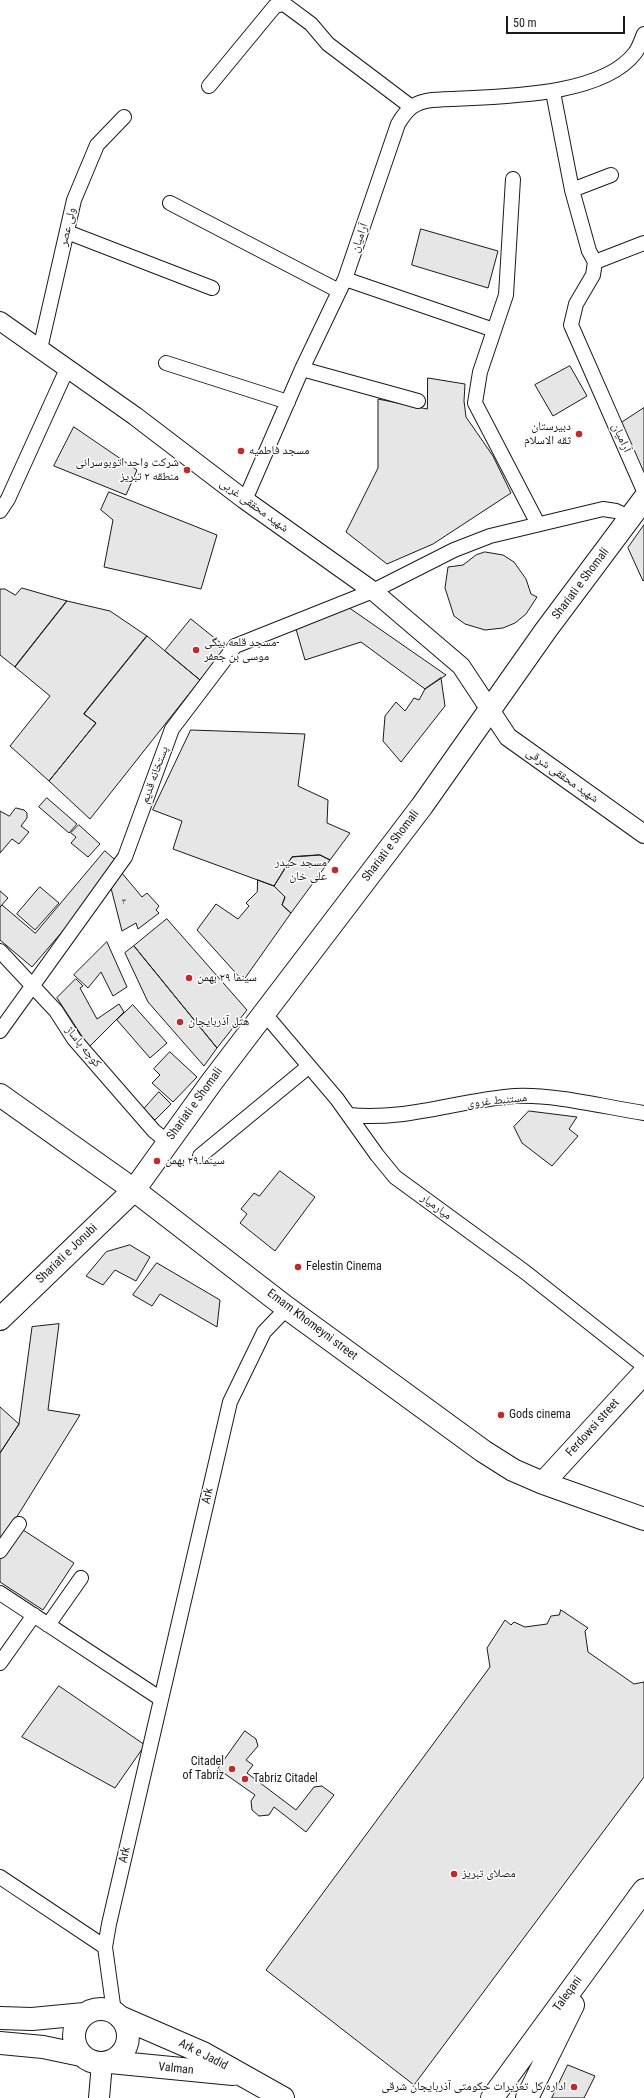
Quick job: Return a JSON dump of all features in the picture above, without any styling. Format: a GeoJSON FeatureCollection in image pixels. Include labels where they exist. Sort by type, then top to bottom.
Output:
{"type":"FeatureCollection","features":[{"type":"Feature","properties":{"kind":"main road","name":"Shariati e Shomali"},"geometry":{"type":"LineString","coordinates":[[134,1190],[264,1014],[422,806],[489,710],[644,499]]}},
{"type":"Feature","properties":{"kind":"main road","name":"Emam Khomeyni street"},"geometry":{"type":"LineString","coordinates":[[0,1095],[134,1190],[287,1308],[483,1451],[514,1470],[549,1476],[644,1519]]}},
{"type":"Feature","properties":{"kind":"main road","name":"Shariati e Jonubi"},"geometry":{"type":"LineString","coordinates":[[0,1319],[134,1190]]}},
{"type":"Feature","properties":{"kind":"main road","name":"Ferdowsi street"},"geometry":{"type":"LineString","coordinates":[[549,1476],[643,1375]]}},
{"type":"Feature","properties":{"kind":"main road","name":"Taleqani"},"geometry":{"type":"LineString","coordinates":[[492,2098],[644,1890]]}},
{"type":"Feature","properties":{"kind":"main road"},"geometry":{"type":"LineString","coordinates":[[527,2098],[599,1951]]}},
{"type":"Feature","properties":{"kind":"main road"},"geometry":{"type":"LineString","coordinates":[[0,2018],[32,2019],[84,2014],[99,2009],[117,2015],[128,2031],[126,2046],[117,2058],[106,2063],[87,2060],[76,2049],[73,2034],[75,2026],[84,2014]]}},
{"type":"Feature","properties":{"kind":"main road","name":"Ark e Jadid"},"geometry":{"type":"LineString","coordinates":[[117,2015],[204,2053],[283,2098]]}},
{"type":"Feature","properties":{"kind":"main road"},"geometry":{"type":"LineString","coordinates":[[0,2043],[43,2047],[81,2055]]}},
{"type":"Feature","properties":{"kind":"main road"},"geometry":{"type":"LineString","coordinates":[[98,2098],[106,2063]]}},
{"type":"Feature","properties":{"kind":"main road","name":"Valman"},"geometry":{"type":"LineString","coordinates":[[106,2063],[242,2075]]}},
{"type":"Feature","properties":{"kind":"street"},"geometry":{"type":"LineString","coordinates":[[209,86],[275,6],[284,4],[311,24],[328,44],[410,106],[420,101],[552,92],[600,78],[615,70],[634,54],[644,34]]}},
{"type":"Feature","properties":{"kind":"street"},"geometry":{"type":"LineString","coordinates":[[552,92],[572,190],[589,251],[595,262],[644,243]]}},
{"type":"Feature","properties":{"kind":"street","name":"آرامیان"},"geometry":{"type":"LineString","coordinates":[[245,500],[302,369],[342,285],[398,124],[410,106]]}},
{"type":"Feature","properties":{"kind":"street","name":"ولی عصر"},"geometry":{"type":"LineString","coordinates":[[40,350],[74,200],[97,145],[124,117]]}},
{"type":"Feature","properties":{"kind":"street"},"geometry":{"type":"LineString","coordinates":[[572,190],[611,175]]}},
{"type":"Feature","properties":{"kind":"street"},"geometry":{"type":"LineString","coordinates":[[513,179],[506,295],[480,372],[475,403],[538,524]]}},
{"type":"Feature","properties":{"kind":"street"},"geometry":{"type":"LineString","coordinates":[[170,202],[342,285],[494,330]]}},
{"type":"Feature","properties":{"kind":"street"},"geometry":{"type":"LineString","coordinates":[[67,232],[212,288]]}},
{"type":"Feature","properties":{"kind":"street","name":"آرامیان"},"geometry":{"type":"LineString","coordinates":[[595,262],[593,275],[576,304],[571,325],[644,491]]}},
{"type":"Feature","properties":{"kind":"street","name":"شهید محققی غربی"},"geometry":{"type":"LineString","coordinates":[[0,321],[135,416],[245,500],[373,591],[461,666],[489,710]]}},
{"type":"Feature","properties":{"kind":"street"},"geometry":{"type":"LineString","coordinates":[[166,363],[288,402]]}},
{"type":"Feature","properties":{"kind":"street"},"geometry":{"type":"LineString","coordinates":[[0,511],[8,499],[67,369]]}},
{"type":"Feature","properties":{"kind":"street"},"geometry":{"type":"LineString","coordinates":[[302,369],[418,401]]}},
{"type":"Feature","properties":{"kind":"street","name":"پستخانه قدیم"},"geometry":{"type":"LineString","coordinates":[[0,1031],[34,986],[125,857],[172,729],[235,646],[373,591],[454,550],[490,536],[603,509],[616,511],[631,518]]}},
{"type":"Feature","properties":{"kind":"street","name":"شهید محققی شرقی"},"geometry":{"type":"LineString","coordinates":[[489,710],[508,737],[644,834]]}},
{"type":"Feature","properties":{"kind":"street","name":"کوچه پاساژ"},"geometry":{"type":"LineString","coordinates":[[0,951],[56,1011],[74,1039],[154,1131],[168,1142]]}},
{"type":"Feature","properties":{"kind":"street","name":"میارمیار"},"geometry":{"type":"LineString","coordinates":[[264,1014],[337,1099],[376,1155],[396,1177],[525,1272],[643,1375]]}},
{"type":"Feature","properties":{"kind":"street"},"geometry":{"type":"LineString","coordinates":[[200,1156],[308,1066]]}},
{"type":"Feature","properties":{"kind":"street","name":"مستنبط غروی"},"geometry":{"type":"LineString","coordinates":[[349,1115],[381,1117],[414,1114],[515,1096],[563,1100],[644,1113]]}},
{"type":"Feature","properties":{"kind":"street","name":"Ark"},"geometry":{"type":"LineString","coordinates":[[117,2015],[105,1947],[230,1402],[264,1332],[287,1308]]}},
{"type":"Feature","properties":{"kind":"street"},"geometry":{"type":"LineString","coordinates":[[0,1551],[19,1524]]}},
{"type":"Feature","properties":{"kind":"street"},"geometry":{"type":"LineString","coordinates":[[48,1625],[81,1578]]}},
{"type":"Feature","properties":{"kind":"street"},"geometry":{"type":"LineString","coordinates":[[0,1593],[161,1699]]}},
{"type":"Feature","properties":{"kind":"street"},"geometry":{"type":"LineString","coordinates":[[0,1663],[34,1615]]}},
{"type":"Feature","properties":{"kind":"street"},"geometry":{"type":"LineString","coordinates":[[0,1876],[105,1947]]}},
{"type":"Feature","properties":{"kind":"building"},"geometry":{"type":"Polygon","coordinates":[[[421,229],[498,251],[488,288],[412,265],[421,229]]]}},
{"type":"Feature","properties":{"kind":"building"},"geometry":{"type":"Polygon","coordinates":[[[570,366],[587,396],[553,416],[535,385],[570,366]]]}},
{"type":"Feature","properties":{"kind":"building"},"geometry":{"type":"Polygon","coordinates":[[[428,378],[465,384],[464,401],[466,417],[493,456],[511,493],[433,544],[387,564],[346,532],[378,468],[378,399],[427,409],[428,378]]]}},
{"type":"Feature","properties":{"kind":"building"},"geometry":{"type":"Polygon","coordinates":[[[644,408],[644,478],[618,425],[644,408]]]}},
{"type":"Feature","properties":{"kind":"building"},"geometry":{"type":"Polygon","coordinates":[[[74,427],[137,470],[126,495],[54,466],[74,427]]]}},
{"type":"Feature","properties":{"kind":"building"},"geometry":{"type":"Polygon","coordinates":[[[109,492],[217,535],[201,589],[104,567],[113,520],[101,510],[109,492]]]}},
{"type":"Feature","properties":{"kind":"building"},"geometry":{"type":"Polygon","coordinates":[[[644,525],[644,580],[643,581],[628,548],[644,525]]]}},
{"type":"Feature","properties":{"kind":"building"},"geometry":{"type":"Polygon","coordinates":[[[485,552],[503,555],[514,562],[526,579],[531,594],[537,597],[526,614],[515,623],[503,628],[485,630],[465,624],[454,616],[445,588],[448,567],[463,565],[476,555],[485,552]]]}},
{"type":"Feature","properties":{"kind":"building"},"geometry":{"type":"Polygon","coordinates":[[[22,588],[67,601],[15,667],[0,655],[0,589],[5,589],[15,595],[22,588]]]}},
{"type":"Feature","properties":{"kind":"building"},"geometry":{"type":"Polygon","coordinates":[[[67,601],[110,611],[147,636],[84,714],[96,723],[49,781],[10,746],[50,696],[15,667],[67,601]]]}},
{"type":"Feature","properties":{"kind":"building"},"geometry":{"type":"Polygon","coordinates":[[[348,607],[446,675],[425,689],[361,642],[305,660],[296,629],[348,607]]]}},
{"type":"Feature","properties":{"kind":"building","name":"مسجد قلعه بیگی- موسی بن جعفر"},"geometry":{"type":"Polygon","coordinates":[[[191,619],[227,648],[200,680],[165,651],[191,619]]]}},
{"type":"Feature","properties":{"kind":"building"},"geometry":{"type":"Polygon","coordinates":[[[147,636],[200,680],[90,819],[49,781],[96,723],[84,714],[147,636]]]}},
{"type":"Feature","properties":{"kind":"building"},"geometry":{"type":"Polygon","coordinates":[[[441,678],[445,706],[401,762],[383,741],[385,716],[396,702],[405,711],[414,698],[419,700],[425,689],[441,678]]]}},
{"type":"Feature","properties":{"kind":"building"},"geometry":{"type":"Polygon","coordinates":[[[191,730],[305,734],[298,786],[328,800],[327,823],[350,833],[330,860],[320,855],[292,857],[274,886],[173,849],[182,821],[153,810],[191,730]]]}},
{"type":"Feature","properties":{"kind":"building"},"geometry":{"type":"Polygon","coordinates":[[[47,798],[77,824],[69,833],[39,807],[47,798]]]}},
{"type":"Feature","properties":{"kind":"building"},"geometry":{"type":"Polygon","coordinates":[[[16,808],[24,810],[27,813],[27,818],[21,826],[29,832],[19,844],[12,839],[0,853],[0,811],[9,816],[16,808]]]}},
{"type":"Feature","properties":{"kind":"building"},"geometry":{"type":"Polygon","coordinates":[[[79,825],[100,844],[88,857],[71,843],[76,837],[71,833],[79,825]]]}},
{"type":"Feature","properties":{"kind":"building"},"geometry":{"type":"Polygon","coordinates":[[[105,851],[120,864],[32,967],[0,940],[0,907],[2,905],[35,933],[105,851]]]}},
{"type":"Feature","properties":{"kind":"building"},"geometry":{"type":"Polygon","coordinates":[[[320,855],[330,860],[291,913],[282,905],[285,897],[274,886],[292,857],[320,855]]]}},
{"type":"Feature","properties":{"kind":"building"},"geometry":{"type":"Polygon","coordinates":[[[121,872],[142,897],[147,893],[159,906],[156,910],[159,913],[138,929],[136,923],[122,931],[111,888],[121,872]]]}},
{"type":"Feature","properties":{"kind":"building"},"geometry":{"type":"Polygon","coordinates":[[[258,880],[274,886],[285,897],[282,905],[291,913],[243,981],[197,930],[216,904],[238,919],[249,906],[246,903],[257,892],[258,880]]]}},
{"type":"Feature","properties":{"kind":"building"},"geometry":{"type":"Polygon","coordinates":[[[40,887],[59,903],[35,930],[17,914],[40,887]]]}},
{"type":"Feature","properties":{"kind":"building"},"geometry":{"type":"Polygon","coordinates":[[[0,891],[8,898],[0,907],[0,891]]]}},
{"type":"Feature","properties":{"kind":"building","name":"سینما ۲۹ بهمن"},"geometry":{"type":"Polygon","coordinates":[[[167,919],[247,1010],[217,1048],[134,946],[167,919]]]}},
{"type":"Feature","properties":{"kind":"building"},"geometry":{"type":"Polygon","coordinates":[[[107,942],[127,987],[113,996],[101,972],[88,988],[74,975],[107,942]]]}},
{"type":"Feature","properties":{"kind":"building","name":"هتل آذربایجان"},"geometry":{"type":"Polygon","coordinates":[[[134,946],[217,1048],[204,1066],[148,1002],[125,953],[134,946]]]}},
{"type":"Feature","properties":{"kind":"building"},"geometry":{"type":"Polygon","coordinates":[[[76,979],[83,986],[80,988],[97,1019],[119,1004],[124,1012],[89,1047],[57,998],[76,979]]]}},
{"type":"Feature","properties":{"kind":"building"},"geometry":{"type":"Polygon","coordinates":[[[133,1005],[167,1043],[150,1058],[117,1020],[133,1005]]]}},
{"type":"Feature","properties":{"kind":"building"},"geometry":{"type":"Polygon","coordinates":[[[170,1052],[197,1077],[173,1102],[152,1083],[160,1075],[154,1069],[170,1052]]]}},
{"type":"Feature","properties":{"kind":"building"},"geometry":{"type":"Polygon","coordinates":[[[159,1092],[171,1104],[155,1120],[144,1109],[159,1092]]]}},
{"type":"Feature","properties":{"kind":"building"},"geometry":{"type":"Polygon","coordinates":[[[529,1111],[577,1117],[569,1129],[578,1136],[552,1166],[522,1143],[514,1127],[529,1111]]]}},
{"type":"Feature","properties":{"kind":"building"},"geometry":{"type":"Polygon","coordinates":[[[280,1171],[315,1197],[275,1251],[240,1223],[247,1214],[241,1209],[254,1193],[259,1196],[280,1171]]]}},
{"type":"Feature","properties":{"kind":"building"},"geometry":{"type":"Polygon","coordinates":[[[130,1245],[150,1257],[136,1281],[115,1270],[103,1285],[86,1276],[106,1252],[130,1245]]]}},
{"type":"Feature","properties":{"kind":"building"},"geometry":{"type":"Polygon","coordinates":[[[157,1263],[220,1300],[217,1327],[160,1294],[152,1306],[133,1295],[157,1263]]]}},
{"type":"Feature","properties":{"kind":"building"},"geometry":{"type":"Polygon","coordinates":[[[59,1324],[48,1410],[80,1415],[0,1544],[0,1453],[19,1424],[32,1327],[59,1324]]]}},
{"type":"Feature","properties":{"kind":"building"},"geometry":{"type":"Polygon","coordinates":[[[0,1407],[19,1424],[0,1453],[0,1407]]]}},
{"type":"Feature","properties":{"kind":"building"},"geometry":{"type":"Polygon","coordinates":[[[20,1528],[74,1563],[43,1610],[0,1582],[0,1559],[20,1528]]]}},
{"type":"Feature","properties":{"kind":"building","name":"مصلای تبریز"},"geometry":{"type":"Polygon","coordinates":[[[561,1610],[588,1628],[585,1631],[588,1652],[634,1684],[644,1682],[644,1777],[414,2085],[266,1970],[490,1667],[487,1648],[505,1620],[511,1625],[514,1622],[525,1627],[547,1624],[551,1616],[559,1615],[561,1610]]]}},
{"type":"Feature","properties":{"kind":"building"},"geometry":{"type":"Polygon","coordinates":[[[59,1686],[145,1745],[115,1788],[22,1737],[59,1686]]]}},
{"type":"Feature","properties":{"kind":"building","name":"Tabriz Citadel"},"geometry":{"type":"Polygon","coordinates":[[[245,1731],[256,1739],[258,1746],[246,1760],[253,1765],[247,1773],[296,1810],[314,1787],[322,1786],[334,1795],[306,1832],[274,1807],[269,1815],[259,1816],[252,1810],[251,1801],[255,1795],[218,1769],[245,1731]]]}},
{"type":"Feature","properties":{"kind":"building","name":"اداره کل تعزیرات حکومتی آذربایجان شرقی"},"geometry":{"type":"Polygon","coordinates":[[[568,2065],[595,2076],[584,2098],[552,2098],[568,2065]]]}},
{"type":"Feature","properties":{"kind":"place","name":"دبیرستان ثقه الاسلام"},"geometry":{"type":"Point","coordinates":[579,434]}},
{"type":"Feature","properties":{"kind":"place","name":"مسجد فاطمیه"},"geometry":{"type":"Point","coordinates":[241,451]}},
{"type":"Feature","properties":{"kind":"place","name":"شرکت واحد اتوبوسرانی منطقه ۲ تبریز"},"geometry":{"type":"Point","coordinates":[187,470]}},
{"type":"Feature","properties":{"kind":"place","name":"مسجد قلعه بیگی- موسی بن جعفر"},"geometry":{"type":"Point","coordinates":[196,650]}},
{"type":"Feature","properties":{"kind":"place","name":"مسجد حیدر علی خان"},"geometry":{"type":"Point","coordinates":[335,870]}},
{"type":"Feature","properties":{"kind":"place","name":"سینما ۲۹ بهمن"},"geometry":{"type":"Point","coordinates":[189,978]}},
{"type":"Feature","properties":{"kind":"place","name":"هتل آذربایجان"},"geometry":{"type":"Point","coordinates":[180,1022]}},
{"type":"Feature","properties":{"kind":"place","name":"سینما ٢٩ بهمن"},"geometry":{"type":"Point","coordinates":[157,1161]}},
{"type":"Feature","properties":{"kind":"place","name":"Felestin Cinema"},"geometry":{"type":"Point","coordinates":[298,1267]}},
{"type":"Feature","properties":{"kind":"place","name":"Gods cinema"},"geometry":{"type":"Point","coordinates":[501,1415]}},
{"type":"Feature","properties":{"kind":"place","name":"Citadel of Tabriz"},"geometry":{"type":"Point","coordinates":[232,1769]}},
{"type":"Feature","properties":{"kind":"place","name":"Tabriz Citadel"},"geometry":{"type":"Point","coordinates":[245,1779]}},
{"type":"Feature","properties":{"kind":"place","name":"مصلای تبریز"},"geometry":{"type":"Point","coordinates":[454,1874]}},
{"type":"Feature","properties":{"kind":"place","name":"اداره کل تعزیرات حکومتی آذربایجان شرقی"},"geometry":{"type":"Point","coordinates":[574,2087]}}]}
